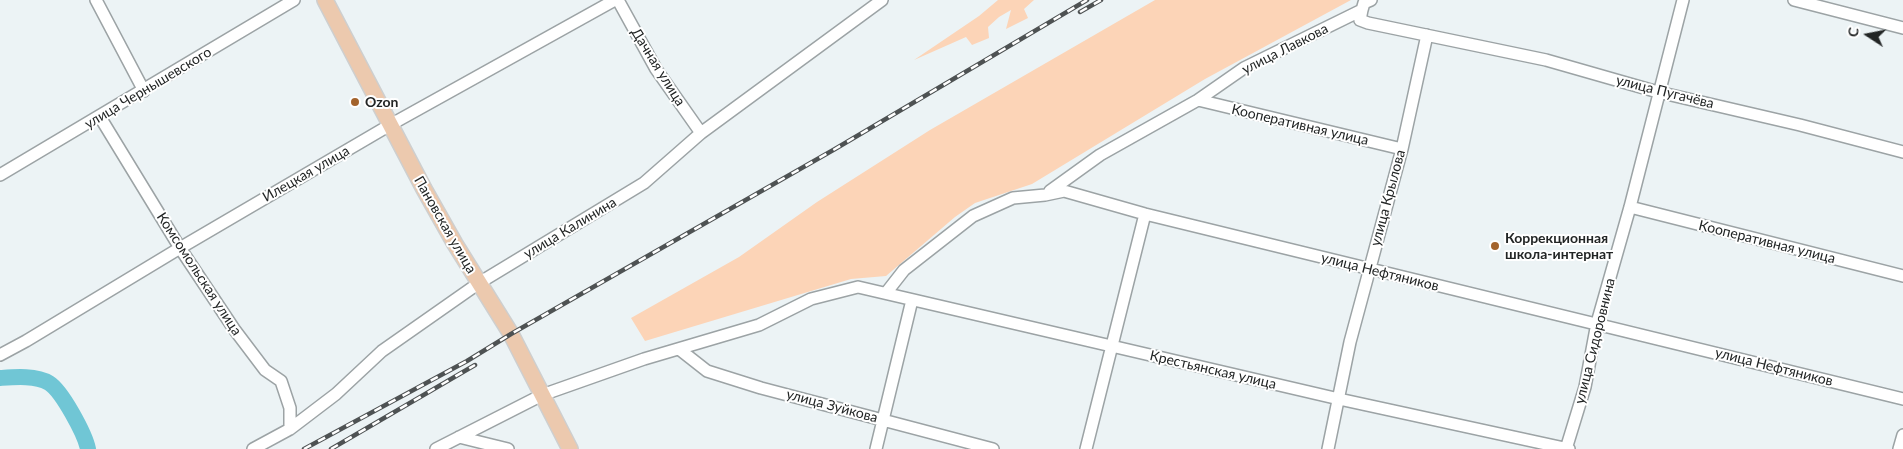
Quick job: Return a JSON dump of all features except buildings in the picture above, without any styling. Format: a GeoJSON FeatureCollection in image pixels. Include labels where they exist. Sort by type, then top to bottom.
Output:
{"type":"FeatureCollection","features":[{"type":"Feature","properties":{"kind":"main road","name":"Пановская улица"},"geometry":{"type":"LineString","coordinates":[[325,0],[424,189],[511,334],[569,448]]}},
{"type":"Feature","properties":{"kind":"street"},"geometry":{"type":"LineString","coordinates":[[96,0],[144,91]]}},
{"type":"Feature","properties":{"kind":"street","name":"улица Чернышевского"},"geometry":{"type":"LineString","coordinates":[[0,175],[294,0]]}},
{"type":"Feature","properties":{"kind":"street","name":"Илецкая улица"},"geometry":{"type":"LineString","coordinates":[[0,355],[390,125],[616,0]]}},
{"type":"Feature","properties":{"kind":"street","name":"Дачная улица"},"geometry":{"type":"LineString","coordinates":[[616,0],[656,69],[701,133]]}},
{"type":"Feature","properties":{"kind":"street","name":"улица Калинина"},"geometry":{"type":"LineString","coordinates":[[253,449],[290,429],[336,394],[382,351],[479,283],[644,183],[701,133],[882,0]]}},
{"type":"Feature","properties":{"kind":"street","name":"улица Лавкова"},"geometry":{"type":"LineString","coordinates":[[1045,195],[1100,155],[1198,100],[1244,68],[1362,10],[1364,4],[1371,0]]}},
{"type":"Feature","properties":{"kind":"street","name":"улица Сидоровнина"},"geometry":{"type":"LineString","coordinates":[[1567,449],[1585,387],[1597,323],[1630,207],[1683,0]]}},
{"type":"Feature","properties":{"kind":"street"},"geometry":{"type":"LineString","coordinates":[[1794,0],[1903,28]]}},
{"type":"Feature","properties":{"kind":"street","name":"улица Пугачёва"},"geometry":{"type":"LineString","coordinates":[[1362,10],[1360,20],[1368,23],[1546,60],[1658,92],[1800,125],[1903,152]]}},
{"type":"Feature","properties":{"kind":"street","name":"улица Крылова"},"geometry":{"type":"LineString","coordinates":[[1328,449],[1350,342],[1402,149],[1427,35]]}},
{"type":"Feature","properties":{"kind":"street","name":"Кооперативная улица"},"geometry":{"type":"LineString","coordinates":[[1198,100],[1402,149]]}},
{"type":"Feature","properties":{"kind":"street","name":"Комсомольская улица"},"geometry":{"type":"LineString","coordinates":[[100,117],[180,248],[234,328],[265,370],[281,381],[290,408],[290,429]]}},
{"type":"Feature","properties":{"kind":"street","name":"улица Нефтяников"},"geometry":{"type":"LineString","coordinates":[[886,292],[904,270],[973,216],[1013,198],[1045,195],[1064,190],[1145,214],[1903,399]]}},
{"type":"Feature","properties":{"kind":"street","name":"Кооперативная улица"},"geometry":{"type":"LineString","coordinates":[[1630,207],[1903,276]]}},
{"type":"Feature","properties":{"kind":"street"},"geometry":{"type":"LineString","coordinates":[[1086,449],[1145,214]]}},
{"type":"Feature","properties":{"kind":"street","name":"Крестьянская улица"},"geometry":{"type":"LineString","coordinates":[[679,349],[759,325],[811,299],[858,287],[1339,399],[1567,449]]}},
{"type":"Feature","properties":{"kind":"street"},"geometry":{"type":"LineString","coordinates":[[876,449],[912,300]]}},
{"type":"Feature","properties":{"kind":"street"},"geometry":{"type":"LineString","coordinates":[[436,449],[542,395],[644,359],[679,349]]}},
{"type":"Feature","properties":{"kind":"street","name":"улица Зуйкова"},"geometry":{"type":"LineString","coordinates":[[679,349],[707,371],[761,388],[993,449]]}},
{"type":"Feature","properties":{"kind":"street"},"geometry":{"type":"LineString","coordinates":[[1899,449],[1903,435]]}},
{"type":"Feature","properties":{"kind":"street"},"geometry":{"type":"LineString","coordinates":[[460,437],[508,449]]}},
{"type":"Feature","properties":{"kind":"shaded area"},"geometry":{"type":"Polygon","coordinates":[[[998,0],[1034,0],[1024,9],[1028,18],[1006,29],[1011,10],[999,17],[988,27],[989,38],[972,45],[966,37],[914,60],[979,16],[998,0]]]}},
{"type":"Feature","properties":{"kind":"shaded area"},"geometry":{"type":"Polygon","coordinates":[[[1155,0],[1351,0],[1205,79],[1032,184],[975,203],[955,217],[886,276],[851,279],[645,341],[631,318],[739,257],[817,202],[930,130],[1155,0]]]}},
{"type":"Feature","properties":{"kind":"waterway"},"geometry":{"type":"LineString","coordinates":[[0,378],[31,378],[44,380],[49,383],[72,413],[88,449]]}},
{"type":"Feature","properties":{"kind":"railway"},"geometry":{"type":"LineString","coordinates":[[304,449],[467,361],[835,149],[1087,0]]}},
{"type":"Feature","properties":{"kind":"railway"},"geometry":{"type":"LineString","coordinates":[[1080,12],[1101,0]]}},
{"type":"Feature","properties":{"kind":"railway"},"geometry":{"type":"LineString","coordinates":[[331,449],[475,365]]}},
{"type":"Feature","properties":{"kind":"place","name":"Ozon"},"geometry":{"type":"Point","coordinates":[355,102]}},
{"type":"Feature","properties":{"kind":"place","name":"Коррекционная школа-интернат"},"geometry":{"type":"Point","coordinates":[1495,246]}}]}
